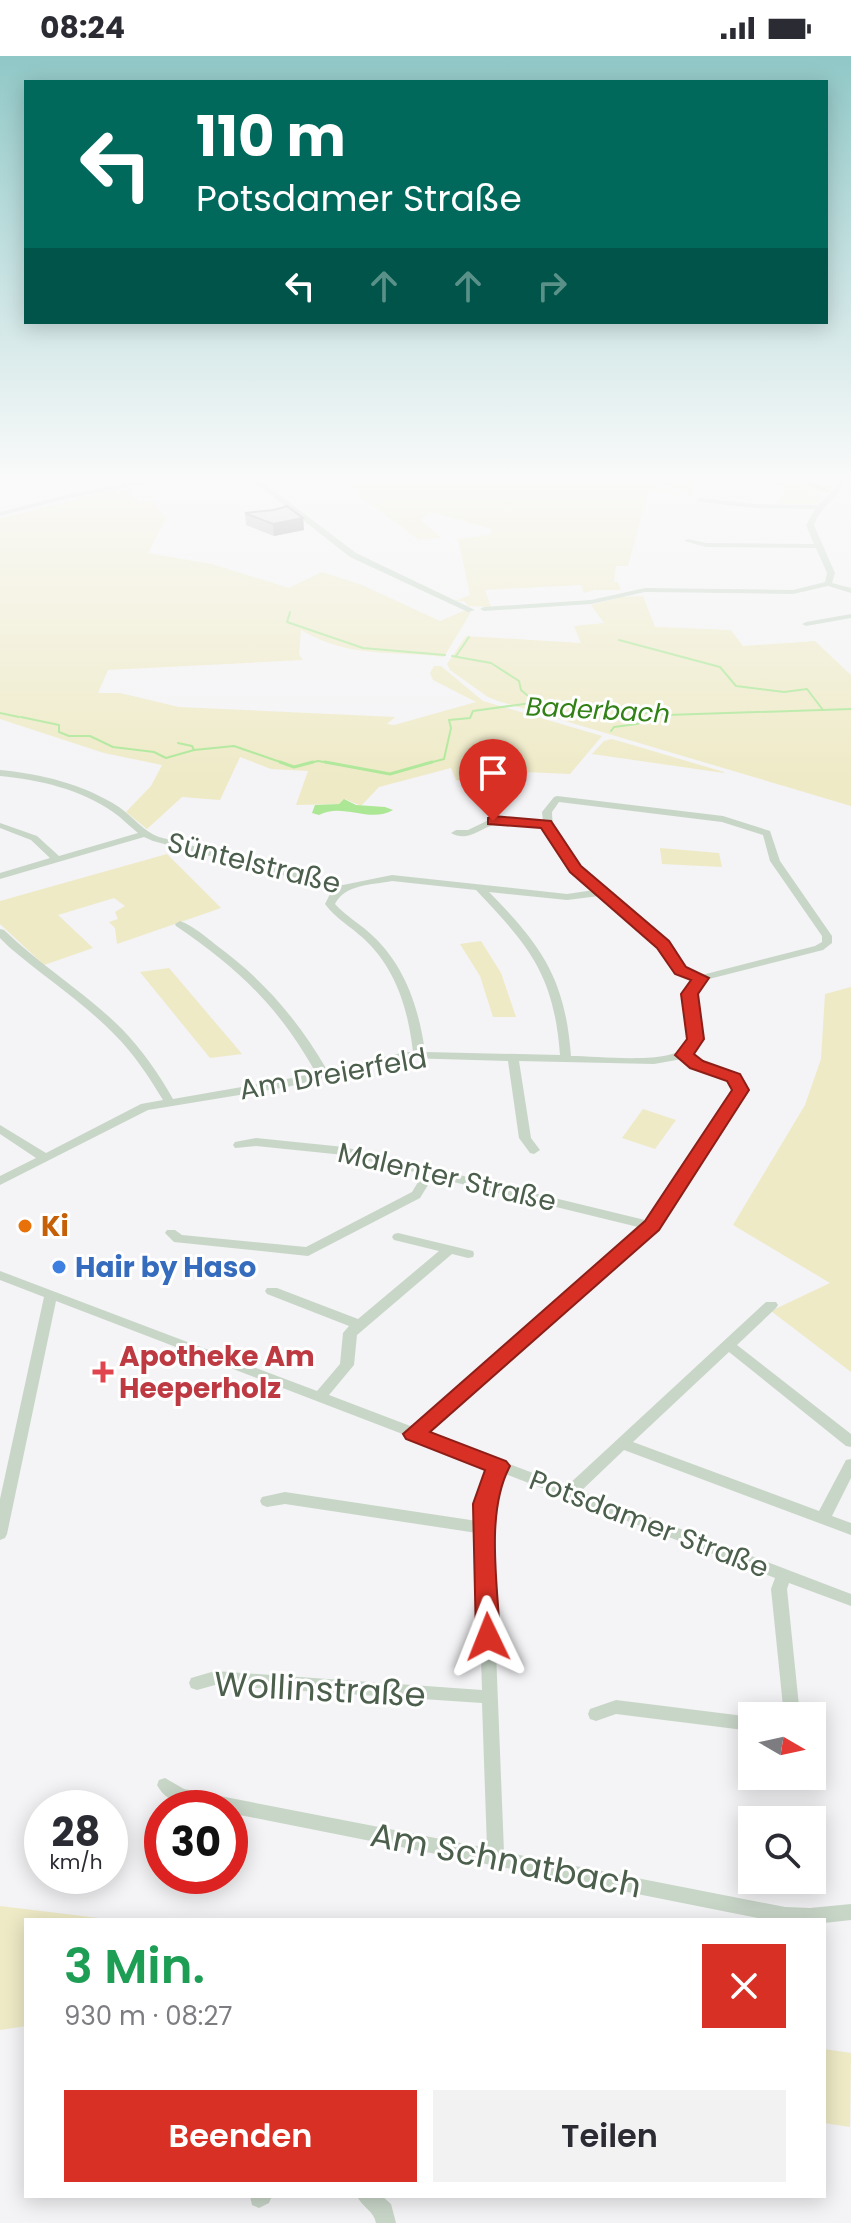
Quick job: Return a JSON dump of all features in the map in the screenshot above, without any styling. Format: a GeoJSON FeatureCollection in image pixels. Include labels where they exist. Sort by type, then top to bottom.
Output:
{"type":"FeatureCollection","features":[{"type":"Feature","properties":{"kind":"street"},"geometry":{"type":"LineString","coordinates":[[414,582],[471,610]]}},
{"type":"Feature","properties":{"kind":"street"},"geometry":{"type":"LineString","coordinates":[[484,609],[602,600],[620,593],[653,590],[793,592],[828,584],[851,591]]}},
{"type":"Feature","properties":{"kind":"street"},"geometry":{"type":"LineString","coordinates":[[806,624],[851,616]]}},
{"type":"Feature","properties":{"kind":"street"},"geometry":{"type":"LineString","coordinates":[[0,773],[42,779],[86,794],[123,814],[144,834]]}},
{"type":"Feature","properties":{"kind":"street"},"geometry":{"type":"LineString","coordinates":[[557,799],[723,819],[767,833],[775,861],[827,936],[827,943],[819,948],[701,978],[681,970],[663,945],[576,869],[546,824],[545,815],[550,803],[557,799]]}},
{"type":"Feature","properties":{"kind":"street"},"geometry":{"type":"LineString","coordinates":[[456,833],[470,833],[493,821],[546,824]]}},
{"type":"Feature","properties":{"kind":"street"},"geometry":{"type":"LineString","coordinates":[[2,825],[34,838],[57,859]]}},
{"type":"Feature","properties":{"kind":"street"},"geometry":{"type":"LineString","coordinates":[[0,876],[144,834]]}},
{"type":"Feature","properties":{"kind":"street","name":"Süntelstraße"},"geometry":{"type":"LineString","coordinates":[[144,834],[343,888],[392,878],[567,897],[603,892]]}},
{"type":"Feature","properties":{"kind":"street"},"geometry":{"type":"LineString","coordinates":[[343,888],[335,894],[330,904],[372,940],[393,966],[412,1005],[419,1053]]}},
{"type":"Feature","properties":{"kind":"street"},"geometry":{"type":"LineString","coordinates":[[480,888],[521,930],[543,962],[563,1015],[566,1059]]}},
{"type":"Feature","properties":{"kind":"street"},"geometry":{"type":"LineString","coordinates":[[180,924],[224,953],[264,989],[301,1035],[323,1074]]}},
{"type":"Feature","properties":{"kind":"street"},"geometry":{"type":"LineString","coordinates":[[0,932],[39,969],[115,1028],[148,1066],[169,1101]]}},
{"type":"Feature","properties":{"kind":"street"},"geometry":{"type":"LineString","coordinates":[[414,1434],[652,1226],[740,1090],[734,1078],[697,1064],[684,1055],[696,1039],[689,994],[701,978]]}},
{"type":"Feature","properties":{"kind":"street","name":"Am Dreierfeld"},"geometry":{"type":"LineString","coordinates":[[0,1181],[129,1114],[169,1101],[323,1074],[419,1053],[654,1061],[684,1055]]}},
{"type":"Feature","properties":{"kind":"street"},"geometry":{"type":"LineString","coordinates":[[513,1057],[525,1138],[534,1150]]}},
{"type":"Feature","properties":{"kind":"street"},"geometry":{"type":"LineString","coordinates":[[0,1129],[44,1157]]}},
{"type":"Feature","properties":{"kind":"street","name":"Malenter Straße"},"geometry":{"type":"LineString","coordinates":[[239,1145],[256,1142],[336,1150],[652,1226]]}},
{"type":"Feature","properties":{"kind":"street"},"geometry":{"type":"LineString","coordinates":[[171,1233],[179,1239],[308,1252],[416,1195],[430,1172]]}},
{"type":"Feature","properties":{"kind":"street"},"geometry":{"type":"LineString","coordinates":[[398,1237],[468,1254]]}},
{"type":"Feature","properties":{"kind":"street"},"geometry":{"type":"LineString","coordinates":[[319,1398],[347,1365],[350,1333],[450,1249]]}},
{"type":"Feature","properties":{"kind":"street","name":"Potsdamer Straße"},"geometry":{"type":"LineString","coordinates":[[0,1275],[851,1600]]}},
{"type":"Feature","properties":{"kind":"street"},"geometry":{"type":"LineString","coordinates":[[272,1291],[359,1325]]}},
{"type":"Feature","properties":{"kind":"street"},"geometry":{"type":"LineString","coordinates":[[0,1534],[5,1480],[51,1294]]}},
{"type":"Feature","properties":{"kind":"street"},"geometry":{"type":"LineString","coordinates":[[569,1493],[771,1305]]}},
{"type":"Feature","properties":{"kind":"street"},"geometry":{"type":"LineString","coordinates":[[727,1344],[851,1442]]}},
{"type":"Feature","properties":{"kind":"street"},"geometry":{"type":"LineString","coordinates":[[622,1444],[851,1529]]}},
{"type":"Feature","properties":{"kind":"street"},"geometry":{"type":"LineString","coordinates":[[823,1518],[851,1464]]}},
{"type":"Feature","properties":{"kind":"street"},"geometry":{"type":"LineString","coordinates":[[496,1858],[484,1528],[488,1488],[499,1466]]}},
{"type":"Feature","properties":{"kind":"street"},"geometry":{"type":"LineString","coordinates":[[267,1501],[285,1498],[484,1528]]}},
{"type":"Feature","properties":{"kind":"street"},"geometry":{"type":"LineString","coordinates":[[784,1575],[779,1586],[791,1702]]}},
{"type":"Feature","properties":{"kind":"street","name":"Wollinstraße"},"geometry":{"type":"LineString","coordinates":[[197,1683],[215,1678],[490,1697]]}},
{"type":"Feature","properties":{"kind":"street"},"geometry":{"type":"LineString","coordinates":[[596,1714],[616,1707],[738,1722]]}},
{"type":"Feature","properties":{"kind":"street","name":"Am Schnatbach"},"geometry":{"type":"LineString","coordinates":[[165,1785],[180,1796],[785,1915],[851,1912]]}},
{"type":"Feature","properties":{"kind":"street"},"geometry":{"type":"LineString","coordinates":[[369,2198],[384,2211],[386,2223]]}},
{"type":"Feature","properties":{"kind":"shaded area"},"geometry":{"type":"Polygon","coordinates":[[[0,582],[270,582],[289,588],[301,582],[353,582],[440,621],[466,610],[471,612],[444,657],[354,649],[301,630],[299,655],[303,660],[108,670],[98,693],[120,693],[179,707],[395,717],[387,724],[394,725],[476,702],[433,680],[430,673],[434,666],[441,666],[483,701],[602,736],[570,774],[505,771],[501,784],[456,780],[451,768],[379,787],[361,806],[345,799],[339,804],[296,805],[308,771],[271,769],[240,757],[220,800],[182,797],[147,829],[126,812],[151,786],[162,765],[104,753],[0,719],[0,582]]]}},
{"type":"Feature","properties":{"kind":"shaded area"},"geometry":{"type":"Polygon","coordinates":[[[467,582],[618,582],[621,590],[584,593],[581,585],[485,590],[491,607],[468,606],[464,601],[455,601],[470,595],[467,582]]]}},
{"type":"Feature","properties":{"kind":"shaded area"},"geometry":{"type":"Polygon","coordinates":[[[643,596],[655,627],[731,630],[743,646],[815,641],[851,675],[851,806],[498,701],[450,670],[447,664],[466,636],[581,643],[574,626],[604,623],[591,605],[621,597],[643,596]]]}},
{"type":"Feature","properties":{"kind":"shaded area"},"geometry":{"type":"Polygon","coordinates":[[[612,739],[724,773],[592,754],[604,741],[612,739]]]}},
{"type":"Feature","properties":{"kind":"shaded area"},"geometry":{"type":"Polygon","coordinates":[[[344,799],[356,805],[393,810],[375,815],[337,811],[319,815],[312,813],[315,805],[339,804],[344,799]]]}},
{"type":"Feature","properties":{"kind":"shaded area"},"geometry":{"type":"Polygon","coordinates":[[[660,848],[719,853],[722,867],[662,864],[660,848]]]}},
{"type":"Feature","properties":{"kind":"shaded area"},"geometry":{"type":"Polygon","coordinates":[[[167,854],[221,908],[117,944],[115,928],[109,922],[118,919],[115,912],[125,906],[114,898],[58,915],[93,948],[44,965],[0,924],[0,901],[167,854]]]}},
{"type":"Feature","properties":{"kind":"shaded area"},"geometry":{"type":"Polygon","coordinates":[[[481,941],[501,973],[516,1017],[493,1017],[480,976],[460,944],[481,941]]]}},
{"type":"Feature","properties":{"kind":"shaded area"},"geometry":{"type":"Polygon","coordinates":[[[169,968],[242,1054],[210,1058],[140,972],[169,968]]]}},
{"type":"Feature","properties":{"kind":"shaded area"},"geometry":{"type":"Polygon","coordinates":[[[851,987],[851,1372],[771,1311],[830,1283],[733,1225],[805,1105],[821,1059],[825,994],[851,987]]]}},
{"type":"Feature","properties":{"kind":"shaded area"},"geometry":{"type":"Polygon","coordinates":[[[643,1109],[676,1120],[655,1149],[622,1138],[643,1109]]]}},
{"type":"Feature","properties":{"kind":"shaded area"},"geometry":{"type":"Polygon","coordinates":[[[0,1906],[99,1918],[24,1918],[24,2026],[0,2030],[0,1906]]]}},
{"type":"Feature","properties":{"kind":"shaded area"},"geometry":{"type":"Polygon","coordinates":[[[826,2049],[851,2053],[850,2127],[826,2123],[826,2049]]]}},
{"type":"Feature","properties":{"kind":"waterway"},"geometry":{"type":"LineString","coordinates":[[290,612],[287,622],[363,648],[445,655]]}},
{"type":"Feature","properties":{"kind":"waterway"},"geometry":{"type":"LineString","coordinates":[[456,656],[469,637]]}},
{"type":"Feature","properties":{"kind":"waterway"},"geometry":{"type":"LineString","coordinates":[[619,640],[720,667],[736,686],[784,692],[807,689],[823,710]]}},
{"type":"Feature","properties":{"kind":"waterway"},"geometry":{"type":"LineString","coordinates":[[452,656],[491,663],[519,681],[521,690],[534,701]]}},
{"type":"Feature","properties":{"kind":"waterway","name":"Baderbach"},"geometry":{"type":"LineString","coordinates":[[425,764],[444,759],[451,728],[449,720],[470,718],[473,711],[538,702],[658,714]]}},
{"type":"Feature","properties":{"kind":"waterway","name":"Baderbach"},"geometry":{"type":"LineString","coordinates":[[823,710],[851,709]]}},
{"type":"Feature","properties":{"kind":"waterway","name":"Baderbach"},"geometry":{"type":"LineString","coordinates":[[658,714],[823,710]]}},
{"type":"Feature","properties":{"kind":"waterway","name":"Baderbach"},"geometry":{"type":"LineString","coordinates":[[0,713],[19,717]]}},
{"type":"Feature","properties":{"kind":"waterway"},"geometry":{"type":"LineString","coordinates":[[611,731],[614,727],[637,724],[658,714]]}},
{"type":"Feature","properties":{"kind":"waterway","name":"Baderbach"},"geometry":{"type":"LineString","coordinates":[[21,717],[59,725],[59,732],[69,736],[90,736],[113,747],[154,752],[166,758],[194,750]]}},
{"type":"Feature","properties":{"kind":"waterway"},"geometry":{"type":"LineString","coordinates":[[178,743],[192,746],[194,750]]}},
{"type":"Feature","properties":{"kind":"waterway","name":"Baderbach"},"geometry":{"type":"LineString","coordinates":[[194,750],[234,746],[286,764]]}},
{"type":"Feature","properties":{"kind":"waterway","name":"Baderbach"},"geometry":{"type":"LineString","coordinates":[[308,763],[318,761],[334,764]]}},
{"type":"Feature","properties":{"kind":"waterway","name":"Baderbach"},"geometry":{"type":"LineString","coordinates":[[280,762],[294,767],[308,763]]}},
{"type":"Feature","properties":{"kind":"waterway","name":"Baderbach"},"geometry":{"type":"LineString","coordinates":[[308,763],[313,762]]}},
{"type":"Feature","properties":{"kind":"waterway","name":"Baderbach"},"geometry":{"type":"LineString","coordinates":[[325,762],[334,764]]}},
{"type":"Feature","properties":{"kind":"waterway","name":"Baderbach"},"geometry":{"type":"LineString","coordinates":[[425,764],[432,762]]}},
{"type":"Feature","properties":{"kind":"waterway","name":"Baderbach"},"geometry":{"type":"LineString","coordinates":[[334,764],[390,774],[425,764]]}},
{"type":"Feature","properties":{"kind":"place","name":"Ki"},"geometry":{"type":"Point","coordinates":[25,1226]}},
{"type":"Feature","properties":{"kind":"place","name":"Hair by Haso"},"geometry":{"type":"Point","coordinates":[59,1267]}},
{"type":"Feature","properties":{"kind":"place","name":"Apotheke Am Heeperholz"},"geometry":{"type":"Point","coordinates":[103,1372]}},
{"type":"Feature","properties":{"kind":"route"},"geometry":{"type":"LineString","coordinates":[[488,1637],[485,1504],[490,1482],[499,1466],[414,1434],[652,1226],[740,1090],[734,1078],[705,1068],[684,1055],[696,1039],[689,994],[701,978],[677,967],[663,945],[583,876],[566,857],[546,824],[493,821]]}}]}
